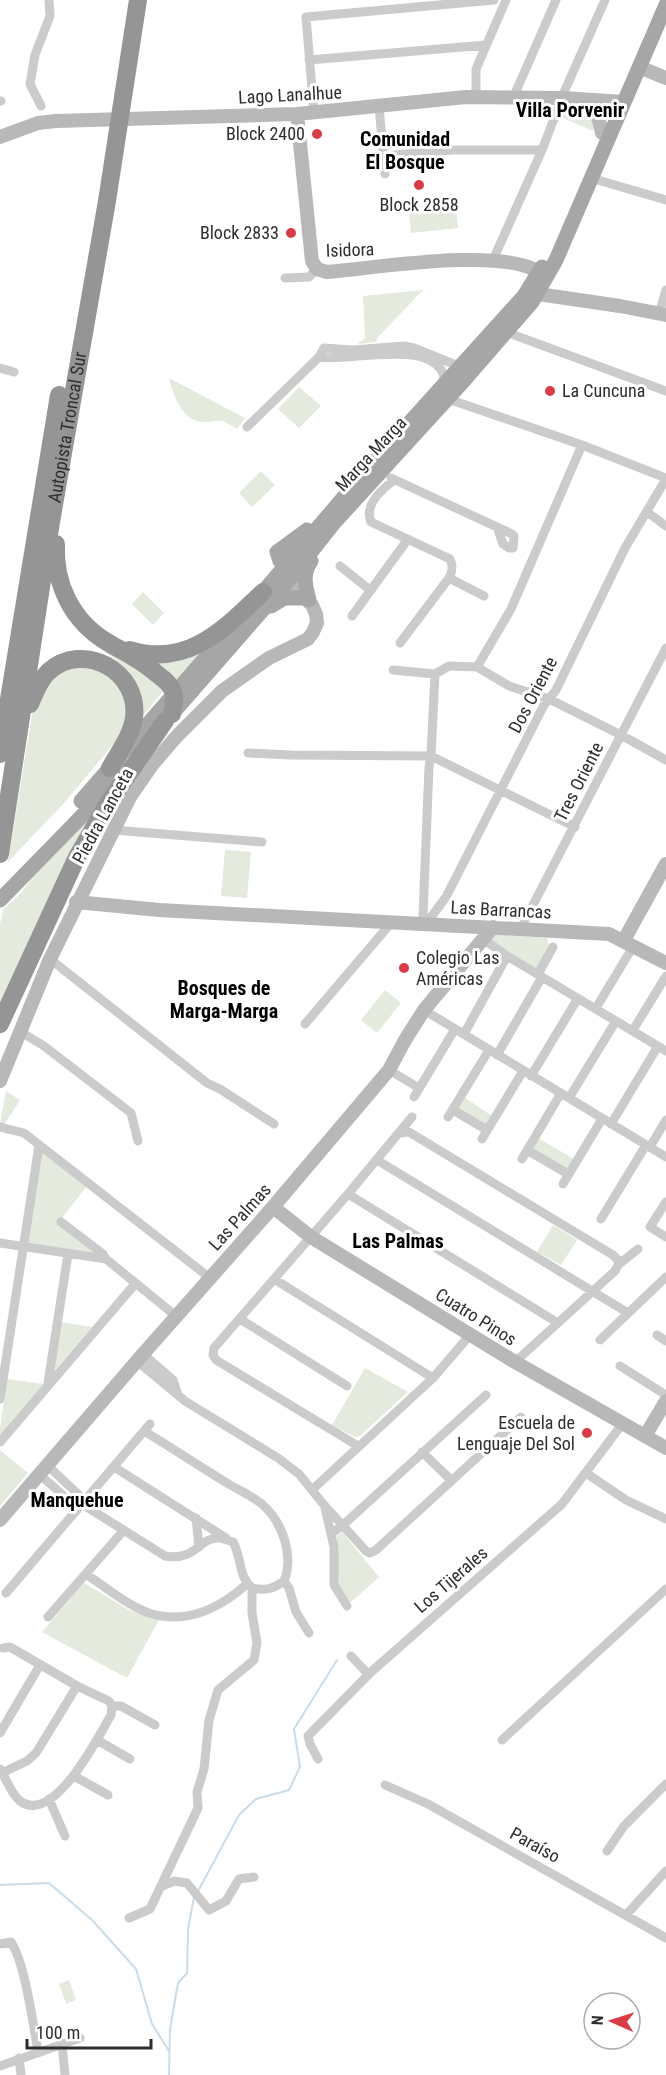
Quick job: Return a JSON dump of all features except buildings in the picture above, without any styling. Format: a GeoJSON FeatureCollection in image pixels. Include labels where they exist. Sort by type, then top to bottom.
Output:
{"type":"FeatureCollection","features":[{"type":"Feature","properties":{"kind":"highway","name":"Autopista Troncal Sur"},"geometry":{"type":"LineString","coordinates":[[0,854],[8,752],[25,598],[50,444],[88,237],[126,0]]}},
{"type":"Feature","properties":{"kind":"highway","name":"Autopista Troncal Sur"},"geometry":{"type":"LineString","coordinates":[[8,752],[106,201],[138,0]]}},
{"type":"Feature","properties":{"kind":"highway"},"geometry":{"type":"LineString","coordinates":[[0,1024],[77,856],[109,802],[170,710],[169,685],[154,671],[93,632],[73,610],[63,591],[57,569],[56,546],[67,420]]}},
{"type":"Feature","properties":{"kind":"highway"},"geometry":{"type":"LineString","coordinates":[[109,643],[140,653],[155,655],[183,650],[203,643],[226,627],[263,592]]}},
{"type":"Feature","properties":{"kind":"highway"},"geometry":{"type":"LineString","coordinates":[[0,684],[25,598]]}},
{"type":"Feature","properties":{"kind":"highway"},"geometry":{"type":"LineString","coordinates":[[8,752],[42,679],[52,669],[66,662],[80,659],[95,660],[109,665],[120,674],[129,687],[134,701],[134,716],[129,736],[110,768]]}},
{"type":"Feature","properties":{"kind":"main road","name":"Marga Marga"},"geometry":{"type":"LineString","coordinates":[[22,876],[49,838],[110,768],[170,710],[259,614],[287,573],[328,522],[506,332],[538,294],[556,260],[591,178],[620,101],[626,76],[660,0]]}},
{"type":"Feature","properties":{"kind":"main road","name":"Marga Marga"},"geometry":{"type":"LineString","coordinates":[[328,522],[385,478],[448,392],[461,367],[524,296],[539,272],[602,133],[639,67],[666,5]]}},
{"type":"Feature","properties":{"kind":"main road"},"geometry":{"type":"LineString","coordinates":[[538,294],[542,278],[539,272]]}},
{"type":"Feature","properties":{"kind":"main road"},"geometry":{"type":"LineString","coordinates":[[287,573],[277,555],[279,549],[328,522]]}},
{"type":"Feature","properties":{"kind":"main road"},"geometry":{"type":"LineString","coordinates":[[259,614],[284,598],[308,599],[304,580],[305,570],[328,522]]}},
{"type":"Feature","properties":{"kind":"main road","name":"Marga Marga"},"geometry":{"type":"LineString","coordinates":[[0,900],[81,817],[170,710],[263,592],[287,573]]}},
{"type":"Feature","properties":{"kind":"street"},"geometry":{"type":"LineString","coordinates":[[41,106],[30,84],[35,55],[50,16],[49,0]]}},
{"type":"Feature","properties":{"kind":"street"},"geometry":{"type":"LineString","coordinates":[[314,113],[306,17],[494,0]]}},
{"type":"Feature","properties":{"kind":"street"},"geometry":{"type":"LineString","coordinates":[[476,97],[476,69],[506,0]]}},
{"type":"Feature","properties":{"kind":"street"},"geometry":{"type":"LineString","coordinates":[[513,98],[556,0]]}},
{"type":"Feature","properties":{"kind":"street"},"geometry":{"type":"LineString","coordinates":[[493,260],[605,0]]}},
{"type":"Feature","properties":{"kind":"street"},"geometry":{"type":"LineString","coordinates":[[639,67],[641,44]]}},
{"type":"Feature","properties":{"kind":"street"},"geometry":{"type":"LineString","coordinates":[[309,60],[486,45]]}},
{"type":"Feature","properties":{"kind":"street"},"geometry":{"type":"LineString","coordinates":[[626,76],[639,67]]}},
{"type":"Feature","properties":{"kind":"street"},"geometry":{"type":"LineString","coordinates":[[639,67],[666,78]]}},
{"type":"Feature","properties":{"kind":"street","name":"Lago Lanalhue"},"geometry":{"type":"LineString","coordinates":[[0,137],[38,123],[60,121],[297,114],[476,97],[620,101]]}},
{"type":"Feature","properties":{"kind":"street"},"geometry":{"type":"LineString","coordinates":[[584,100],[594,108],[602,133]]}},
{"type":"Feature","properties":{"kind":"street"},"geometry":{"type":"LineString","coordinates":[[379,106],[385,174]]}},
{"type":"Feature","properties":{"kind":"street","name":"Isidora"},"geometry":{"type":"LineString","coordinates":[[297,114],[312,261],[317,269],[327,272],[467,259],[521,264],[539,272]]}},
{"type":"Feature","properties":{"kind":"street"},"geometry":{"type":"LineString","coordinates":[[383,156],[453,150],[542,150]]}},
{"type":"Feature","properties":{"kind":"street"},"geometry":{"type":"LineString","coordinates":[[591,178],[666,200]]}},
{"type":"Feature","properties":{"kind":"street"},"geometry":{"type":"LineString","coordinates":[[285,278],[309,277],[317,269]]}},
{"type":"Feature","properties":{"kind":"street"},"geometry":{"type":"LineString","coordinates":[[538,294],[662,314],[666,290]]}},
{"type":"Feature","properties":{"kind":"street"},"geometry":{"type":"LineString","coordinates":[[506,332],[666,391]]}},
{"type":"Feature","properties":{"kind":"street"},"geometry":{"type":"LineString","coordinates":[[247,427],[319,357],[324,348],[353,350],[404,346],[425,351],[461,367]]}},
{"type":"Feature","properties":{"kind":"street"},"geometry":{"type":"LineString","coordinates":[[319,357],[416,355],[437,366],[445,375],[448,392],[582,445],[665,483]]}},
{"type":"Feature","properties":{"kind":"street"},"geometry":{"type":"LineString","coordinates":[[0,368],[14,372]]}},
{"type":"Feature","properties":{"kind":"street"},"geometry":{"type":"LineString","coordinates":[[477,667],[511,609],[582,445]]}},
{"type":"Feature","properties":{"kind":"street"},"geometry":{"type":"LineString","coordinates":[[399,643],[450,578],[452,565],[450,559],[371,522],[368,515],[369,507],[385,478],[400,481],[497,527]]}},
{"type":"Feature","properties":{"kind":"street","name":"Dos Oriente"},"geometry":{"type":"LineString","coordinates":[[426,924],[446,897],[544,705],[556,690],[625,548],[665,483]]}},
{"type":"Feature","properties":{"kind":"street"},"geometry":{"type":"LineString","coordinates":[[647,512],[666,526]]}},
{"type":"Feature","properties":{"kind":"street"},"geometry":{"type":"LineString","coordinates":[[352,616],[408,539]]}},
{"type":"Feature","properties":{"kind":"street"},"geometry":{"type":"LineString","coordinates":[[340,566],[370,590]]}},
{"type":"Feature","properties":{"kind":"street"},"geometry":{"type":"LineString","coordinates":[[287,573],[308,599]]}},
{"type":"Feature","properties":{"kind":"street"},"geometry":{"type":"LineString","coordinates":[[450,578],[484,596]]}},
{"type":"Feature","properties":{"kind":"street","name":"Piedra Lanceta"},"geometry":{"type":"LineString","coordinates":[[0,1081],[50,958],[130,797],[152,765],[201,710],[238,679],[269,658],[300,644],[313,632],[317,623],[316,614],[308,599]]}},
{"type":"Feature","properties":{"kind":"street","name":"Tres Oriente"},"geometry":{"type":"LineString","coordinates":[[520,930],[666,648]]}},
{"type":"Feature","properties":{"kind":"street"},"geometry":{"type":"LineString","coordinates":[[393,670],[435,674],[449,666],[477,667],[509,686],[549,699],[666,760]]}},
{"type":"Feature","properties":{"kind":"street"},"geometry":{"type":"LineString","coordinates":[[426,924],[423,915],[435,674]]}},
{"type":"Feature","properties":{"kind":"street"},"geometry":{"type":"LineString","coordinates":[[248,753],[431,756],[575,827]]}},
{"type":"Feature","properties":{"kind":"street"},"geometry":{"type":"LineString","coordinates":[[113,830],[262,842]]}},
{"type":"Feature","properties":{"kind":"street"},"geometry":{"type":"LineString","coordinates":[[596,1008],[666,864]]}},
{"type":"Feature","properties":{"kind":"street","name":"Las Barrancas"},"geometry":{"type":"LineString","coordinates":[[76,902],[390,923],[609,934],[666,963]]}},
{"type":"Feature","properties":{"kind":"street"},"geometry":{"type":"LineString","coordinates":[[305,1024],[390,923]]}},
{"type":"Feature","properties":{"kind":"street","name":"Las Palmas"},"geometry":{"type":"LineString","coordinates":[[0,1520],[273,1207],[389,1070],[424,1010],[493,927]]}},
{"type":"Feature","properties":{"kind":"street"},"geometry":{"type":"LineString","coordinates":[[483,939],[507,956],[662,1048],[611,1124]]}},
{"type":"Feature","properties":{"kind":"street"},"geometry":{"type":"LineString","coordinates":[[553,946],[540,975],[493,1052],[451,1113],[484,1134],[578,998]]}},
{"type":"Feature","properties":{"kind":"street"},"geometry":{"type":"LineString","coordinates":[[464,1034],[507,956]]}},
{"type":"Feature","properties":{"kind":"street"},"geometry":{"type":"LineString","coordinates":[[50,958],[207,1083],[274,1124]]}},
{"type":"Feature","properties":{"kind":"street"},"geometry":{"type":"LineString","coordinates":[[633,1030],[666,976]]}},
{"type":"Feature","properties":{"kind":"street"},"geometry":{"type":"LineString","coordinates":[[424,1010],[666,1157]]}},
{"type":"Feature","properties":{"kind":"street"},"geometry":{"type":"LineString","coordinates":[[568,1174],[525,1155],[616,1021]]}},
{"type":"Feature","properties":{"kind":"street"},"geometry":{"type":"LineString","coordinates":[[389,1070],[417,1093],[455,1029]]}},
{"type":"Feature","properties":{"kind":"street"},"geometry":{"type":"LineString","coordinates":[[21,1032],[44,1046],[130,1113],[138,1141]]}},
{"type":"Feature","properties":{"kind":"street"},"geometry":{"type":"LineString","coordinates":[[358,1446],[216,1360],[213,1354],[214,1348],[412,1117]]}},
{"type":"Feature","properties":{"kind":"street"},"geometry":{"type":"LineString","coordinates":[[563,1184],[602,1119]]}},
{"type":"Feature","properties":{"kind":"street"},"geometry":{"type":"LineString","coordinates":[[601,1219],[666,1120]]}},
{"type":"Feature","properties":{"kind":"street"},"geometry":{"type":"LineString","coordinates":[[0,1127],[24,1133],[210,1278]]}},
{"type":"Feature","properties":{"kind":"street"},"geometry":{"type":"LineString","coordinates":[[400,1133],[409,1131],[613,1256],[618,1260],[618,1265]]}},
{"type":"Feature","properties":{"kind":"street"},"geometry":{"type":"LineString","coordinates":[[0,1399],[39,1145]]}},
{"type":"Feature","properties":{"kind":"street"},"geometry":{"type":"LineString","coordinates":[[377,1160],[628,1313]]}},
{"type":"Feature","properties":{"kind":"street"},"geometry":{"type":"LineString","coordinates":[[348,1194],[558,1323]]}},
{"type":"Feature","properties":{"kind":"street"},"geometry":{"type":"LineString","coordinates":[[666,1202],[650,1227],[666,1237]]}},
{"type":"Feature","properties":{"kind":"street","name":"Cuatro Pinos"},"geometry":{"type":"LineString","coordinates":[[273,1207],[311,1237],[470,1335],[666,1448]]}},
{"type":"Feature","properties":{"kind":"street"},"geometry":{"type":"LineString","coordinates":[[61,1222],[103,1254],[135,1284],[176,1316]]}},
{"type":"Feature","properties":{"kind":"street"},"geometry":{"type":"LineString","coordinates":[[0,1243],[106,1259]]}},
{"type":"Feature","properties":{"kind":"street"},"geometry":{"type":"LineString","coordinates":[[515,1362],[638,1249]]}},
{"type":"Feature","properties":{"kind":"street"},"geometry":{"type":"LineString","coordinates":[[48,1385],[68,1254]]}},
{"type":"Feature","properties":{"kind":"street"},"geometry":{"type":"LineString","coordinates":[[600,1340],[666,1277]]}},
{"type":"Feature","properties":{"kind":"street"},"geometry":{"type":"LineString","coordinates":[[274,1279],[433,1378]]}},
{"type":"Feature","properties":{"kind":"street"},"geometry":{"type":"LineString","coordinates":[[0,1442],[135,1284]]}},
{"type":"Feature","properties":{"kind":"street"},"geometry":{"type":"LineString","coordinates":[[240,1319],[347,1386]]}},
{"type":"Feature","properties":{"kind":"street"},"geometry":{"type":"LineString","coordinates":[[313,1489],[433,1378],[470,1335]]}},
{"type":"Feature","properties":{"kind":"street"},"geometry":{"type":"LineString","coordinates":[[657,1335],[666,1341]]}},
{"type":"Feature","properties":{"kind":"street"},"geometry":{"type":"LineString","coordinates":[[140,1358],[173,1380],[178,1395],[278,1458],[298,1474],[370,1553],[376,1550],[520,1417]]}},
{"type":"Feature","properties":{"kind":"street"},"geometry":{"type":"LineString","coordinates":[[620,1366],[666,1395]]}},
{"type":"Feature","properties":{"kind":"street"},"geometry":{"type":"LineString","coordinates":[[331,1534],[486,1395]]}},
{"type":"Feature","properties":{"kind":"street"},"geometry":{"type":"LineString","coordinates":[[645,1436],[666,1401]]}},
{"type":"Feature","properties":{"kind":"street","name":"Los Tijerales"},"geometry":{"type":"LineString","coordinates":[[318,1759],[308,1736],[368,1674],[562,1504],[623,1423]]}},
{"type":"Feature","properties":{"kind":"street"},"geometry":{"type":"LineString","coordinates":[[6,1593],[147,1427],[262,1505],[279,1525],[287,1555],[287,1572],[284,1581],[276,1587],[267,1590],[250,1586],[220,1605],[190,1616],[169,1616],[149,1612],[126,1601],[86,1574]]}},
{"type":"Feature","properties":{"kind":"street"},"geometry":{"type":"LineString","coordinates":[[422,1452],[451,1480]]}},
{"type":"Feature","properties":{"kind":"street"},"geometry":{"type":"LineString","coordinates":[[114,1467],[233,1542],[238,1552],[242,1575],[250,1586],[258,1643],[254,1660],[219,1690],[209,1720],[204,1768],[197,1792],[198,1808],[161,1887],[150,1909],[129,1918]]}},
{"type":"Feature","properties":{"kind":"street"},"geometry":{"type":"LineString","coordinates":[[43,1470],[81,1497],[82,1504]]}},
{"type":"Feature","properties":{"kind":"street"},"geometry":{"type":"LineString","coordinates":[[586,1473],[626,1500],[666,1519]]}},
{"type":"Feature","properties":{"kind":"street"},"geometry":{"type":"LineString","coordinates":[[82,1504],[165,1556],[178,1558],[190,1554],[208,1540],[219,1538],[233,1542]]}},
{"type":"Feature","properties":{"kind":"street"},"geometry":{"type":"LineString","coordinates":[[324,1505],[334,1547],[334,1585],[347,1605]]}},
{"type":"Feature","properties":{"kind":"street"},"geometry":{"type":"LineString","coordinates":[[196,1518],[199,1547]]}},
{"type":"Feature","properties":{"kind":"street"},"geometry":{"type":"LineString","coordinates":[[48,1617],[124,1530]]}},
{"type":"Feature","properties":{"kind":"street"},"geometry":{"type":"LineString","coordinates":[[284,1581],[289,1588],[296,1612],[309,1633]]}},
{"type":"Feature","properties":{"kind":"street"},"geometry":{"type":"LineString","coordinates":[[502,1740],[666,1589]]}},
{"type":"Feature","properties":{"kind":"street"},"geometry":{"type":"LineString","coordinates":[[1,1647],[10,1647],[77,1686],[109,1701],[112,1706],[111,1715],[97,1740],[63,1789],[49,1799],[36,1804],[21,1802],[1,1771],[27,1761],[36,1753],[77,1686]]}},
{"type":"Feature","properties":{"kind":"street"},"geometry":{"type":"LineString","coordinates":[[351,1656],[368,1674]]}},
{"type":"Feature","properties":{"kind":"street"},"geometry":{"type":"LineString","coordinates":[[0,1733],[40,1665]]}},
{"type":"Feature","properties":{"kind":"street"},"geometry":{"type":"LineString","coordinates":[[112,1706],[121,1706],[155,1725]]}},
{"type":"Feature","properties":{"kind":"street"},"geometry":{"type":"LineString","coordinates":[[97,1740],[130,1759]]}},
{"type":"Feature","properties":{"kind":"street"},"geometry":{"type":"LineString","coordinates":[[74,1776],[108,1795]]}},
{"type":"Feature","properties":{"kind":"street"},"geometry":{"type":"LineString","coordinates":[[607,1851],[624,1826],[666,1784]]}},
{"type":"Feature","properties":{"kind":"street","name":"Paraíso"},"geometry":{"type":"LineString","coordinates":[[385,1785],[428,1804],[666,1938]]}},
{"type":"Feature","properties":{"kind":"street"},"geometry":{"type":"LineString","coordinates":[[49,1799],[65,1836]]}},
{"type":"Feature","properties":{"kind":"street"},"geometry":{"type":"LineString","coordinates":[[626,1915],[666,1871]]}},
{"type":"Feature","properties":{"kind":"street"},"geometry":{"type":"LineString","coordinates":[[161,1887],[174,1881],[187,1883],[209,1910],[226,1901],[239,1880],[254,1877]]}},
{"type":"Feature","properties":{"kind":"street"},"geometry":{"type":"LineString","coordinates":[[0,1944],[11,1942],[16,1949],[28,1996],[38,2051]]}},
{"type":"Feature","properties":{"kind":"street"},"geometry":{"type":"LineString","coordinates":[[0,2066],[80,2038]]}},
{"type":"Feature","properties":{"kind":"street"},"geometry":{"type":"LineString","coordinates":[[62,2044],[65,2075]]}},
{"type":"Feature","properties":{"kind":"street"},"geometry":{"type":"LineString","coordinates":[[20,2058],[21,2075]]}},
{"type":"Feature","properties":{"kind":"shaded area"},"geometry":{"type":"Polygon","coordinates":[[[565,106],[585,107],[595,122],[593,131],[561,117],[565,106]]]}},
{"type":"Feature","properties":{"kind":"shaded area"},"geometry":{"type":"Polygon","coordinates":[[[456,208],[458,228],[411,233],[409,212],[456,208]]]}},
{"type":"Feature","properties":{"kind":"shaded area"},"geometry":{"type":"Polygon","coordinates":[[[423,290],[376,342],[358,344],[365,338],[363,296],[423,290]]]}},
{"type":"Feature","properties":{"kind":"shaded area"},"geometry":{"type":"Polygon","coordinates":[[[169,378],[245,418],[237,429],[220,421],[204,422],[191,419],[178,403],[169,378]]]}},
{"type":"Feature","properties":{"kind":"shaded area"},"geometry":{"type":"Polygon","coordinates":[[[299,387],[321,406],[299,428],[278,409],[299,387]]]}},
{"type":"Feature","properties":{"kind":"shaded area"},"geometry":{"type":"Polygon","coordinates":[[[261,471],[275,485],[252,507],[239,493],[261,471]]]}},
{"type":"Feature","properties":{"kind":"shaded area"},"geometry":{"type":"Polygon","coordinates":[[[143,592],[164,613],[153,625],[132,604],[143,592]]]}},
{"type":"Feature","properties":{"kind":"shaded area"},"geometry":{"type":"Polygon","coordinates":[[[210,646],[177,684],[156,660],[210,646]]]}},
{"type":"Feature","properties":{"kind":"shaded area"},"geometry":{"type":"Polygon","coordinates":[[[105,652],[119,652],[139,664],[163,691],[141,718],[141,706],[134,679],[122,665],[105,652]]]}},
{"type":"Feature","properties":{"kind":"shaded area"},"geometry":{"type":"Polygon","coordinates":[[[80,663],[100,667],[126,694],[127,712],[117,740],[64,803],[8,862],[32,715],[44,687],[60,671],[80,663]]]}},
{"type":"Feature","properties":{"kind":"shaded area"},"geometry":{"type":"Polygon","coordinates":[[[106,798],[0,1011],[0,924],[3,910],[20,894],[44,862],[106,798]]]}},
{"type":"Feature","properties":{"kind":"shaded area"},"geometry":{"type":"Polygon","coordinates":[[[225,850],[251,852],[247,898],[221,896],[225,850]]]}},
{"type":"Feature","properties":{"kind":"shaded area"},"geometry":{"type":"Polygon","coordinates":[[[494,935],[547,938],[549,946],[536,970],[490,941],[494,935]]]}},
{"type":"Feature","properties":{"kind":"shaded area"},"geometry":{"type":"Polygon","coordinates":[[[385,990],[401,1003],[377,1033],[361,1020],[385,990]]]}},
{"type":"Feature","properties":{"kind":"shaded area"},"geometry":{"type":"Polygon","coordinates":[[[6,1091],[20,1100],[4,1125],[0,1124],[6,1091]]]}},
{"type":"Feature","properties":{"kind":"shaded area"},"geometry":{"type":"Polygon","coordinates":[[[464,1097],[492,1116],[485,1129],[454,1110],[464,1097]]]}},
{"type":"Feature","properties":{"kind":"shaded area"},"geometry":{"type":"Polygon","coordinates":[[[538,1138],[574,1159],[567,1171],[531,1149],[538,1138]]]}},
{"type":"Feature","properties":{"kind":"shaded area"},"geometry":{"type":"Polygon","coordinates":[[[41,1152],[87,1186],[58,1223],[97,1253],[28,1243],[41,1152]]]}},
{"type":"Feature","properties":{"kind":"shaded area"},"geometry":{"type":"Polygon","coordinates":[[[553,1225],[577,1240],[561,1265],[537,1252],[553,1225]]]}},
{"type":"Feature","properties":{"kind":"shaded area"},"geometry":{"type":"Polygon","coordinates":[[[61,1322],[92,1327],[54,1371],[61,1322]]]}},
{"type":"Feature","properties":{"kind":"shaded area"},"geometry":{"type":"Polygon","coordinates":[[[365,1368],[408,1392],[360,1436],[355,1437],[332,1425],[365,1368]]]}},
{"type":"Feature","properties":{"kind":"shaded area"},"geometry":{"type":"Polygon","coordinates":[[[7,1379],[44,1384],[0,1437],[0,1429],[7,1379]]]}},
{"type":"Feature","properties":{"kind":"shaded area"},"geometry":{"type":"Polygon","coordinates":[[[0,1450],[28,1473],[0,1506],[0,1450]]]}},
{"type":"Feature","properties":{"kind":"shaded area"},"geometry":{"type":"Polygon","coordinates":[[[342,1532],[379,1577],[350,1603],[341,1591],[338,1581],[337,1536],[342,1532]]]}},
{"type":"Feature","properties":{"kind":"shaded area"},"geometry":{"type":"Polygon","coordinates":[[[84,1583],[129,1610],[159,1620],[127,1678],[42,1632],[84,1583]]]}},
{"type":"Feature","properties":{"kind":"shaded area"},"geometry":{"type":"Polygon","coordinates":[[[69,1980],[76,2000],[66,2004],[59,1984],[69,1980]]]}},
{"type":"Feature","properties":{"kind":"waterway"},"geometry":{"type":"LineString","coordinates":[[197,1893],[239,1815],[256,1799],[289,1790],[300,1767],[294,1729],[337,1660]]}},
{"type":"Feature","properties":{"kind":"waterway"},"geometry":{"type":"LineString","coordinates":[[0,1885],[49,1883],[92,1920],[136,1969],[152,2024],[169,2051]]}},
{"type":"Feature","properties":{"kind":"waterway"},"geometry":{"type":"LineString","coordinates":[[169,2075],[170,2029],[178,1983],[187,1973],[188,1929],[194,1897]]}},
{"type":"Feature","properties":{"kind":"place","name":"Block 2400"},"geometry":{"type":"Point","coordinates":[317,134]}},
{"type":"Feature","properties":{"kind":"place","name":"Block 2858"},"geometry":{"type":"Point","coordinates":[419,185]}},
{"type":"Feature","properties":{"kind":"place","name":"Block 2833"},"geometry":{"type":"Point","coordinates":[291,233]}},
{"type":"Feature","properties":{"kind":"place","name":"La Cuncuna"},"geometry":{"type":"Point","coordinates":[550,391]}},
{"type":"Feature","properties":{"kind":"place","name":"Colegio Las Américas"},"geometry":{"type":"Point","coordinates":[404,968]}},
{"type":"Feature","properties":{"kind":"place","name":"Escuela de Lenguaje Del Sol"},"geometry":{"type":"Point","coordinates":[587,1433]}},
{"type":"Feature","properties":{"kind":"district","name":"Villa Porvenir"},"geometry":{"type":"Point","coordinates":[570,110]}},
{"type":"Feature","properties":{"kind":"district","name":"Comunidad El Bosque"},"geometry":{"type":"Point","coordinates":[405,150]}},
{"type":"Feature","properties":{"kind":"district","name":"Bosques de Marga-Marga"},"geometry":{"type":"Point","coordinates":[224,1000]}},
{"type":"Feature","properties":{"kind":"district","name":"Las Palmas"},"geometry":{"type":"Point","coordinates":[398,1241]}},
{"type":"Feature","properties":{"kind":"district","name":"Manquehue"},"geometry":{"type":"Point","coordinates":[77,1500]}}]}
